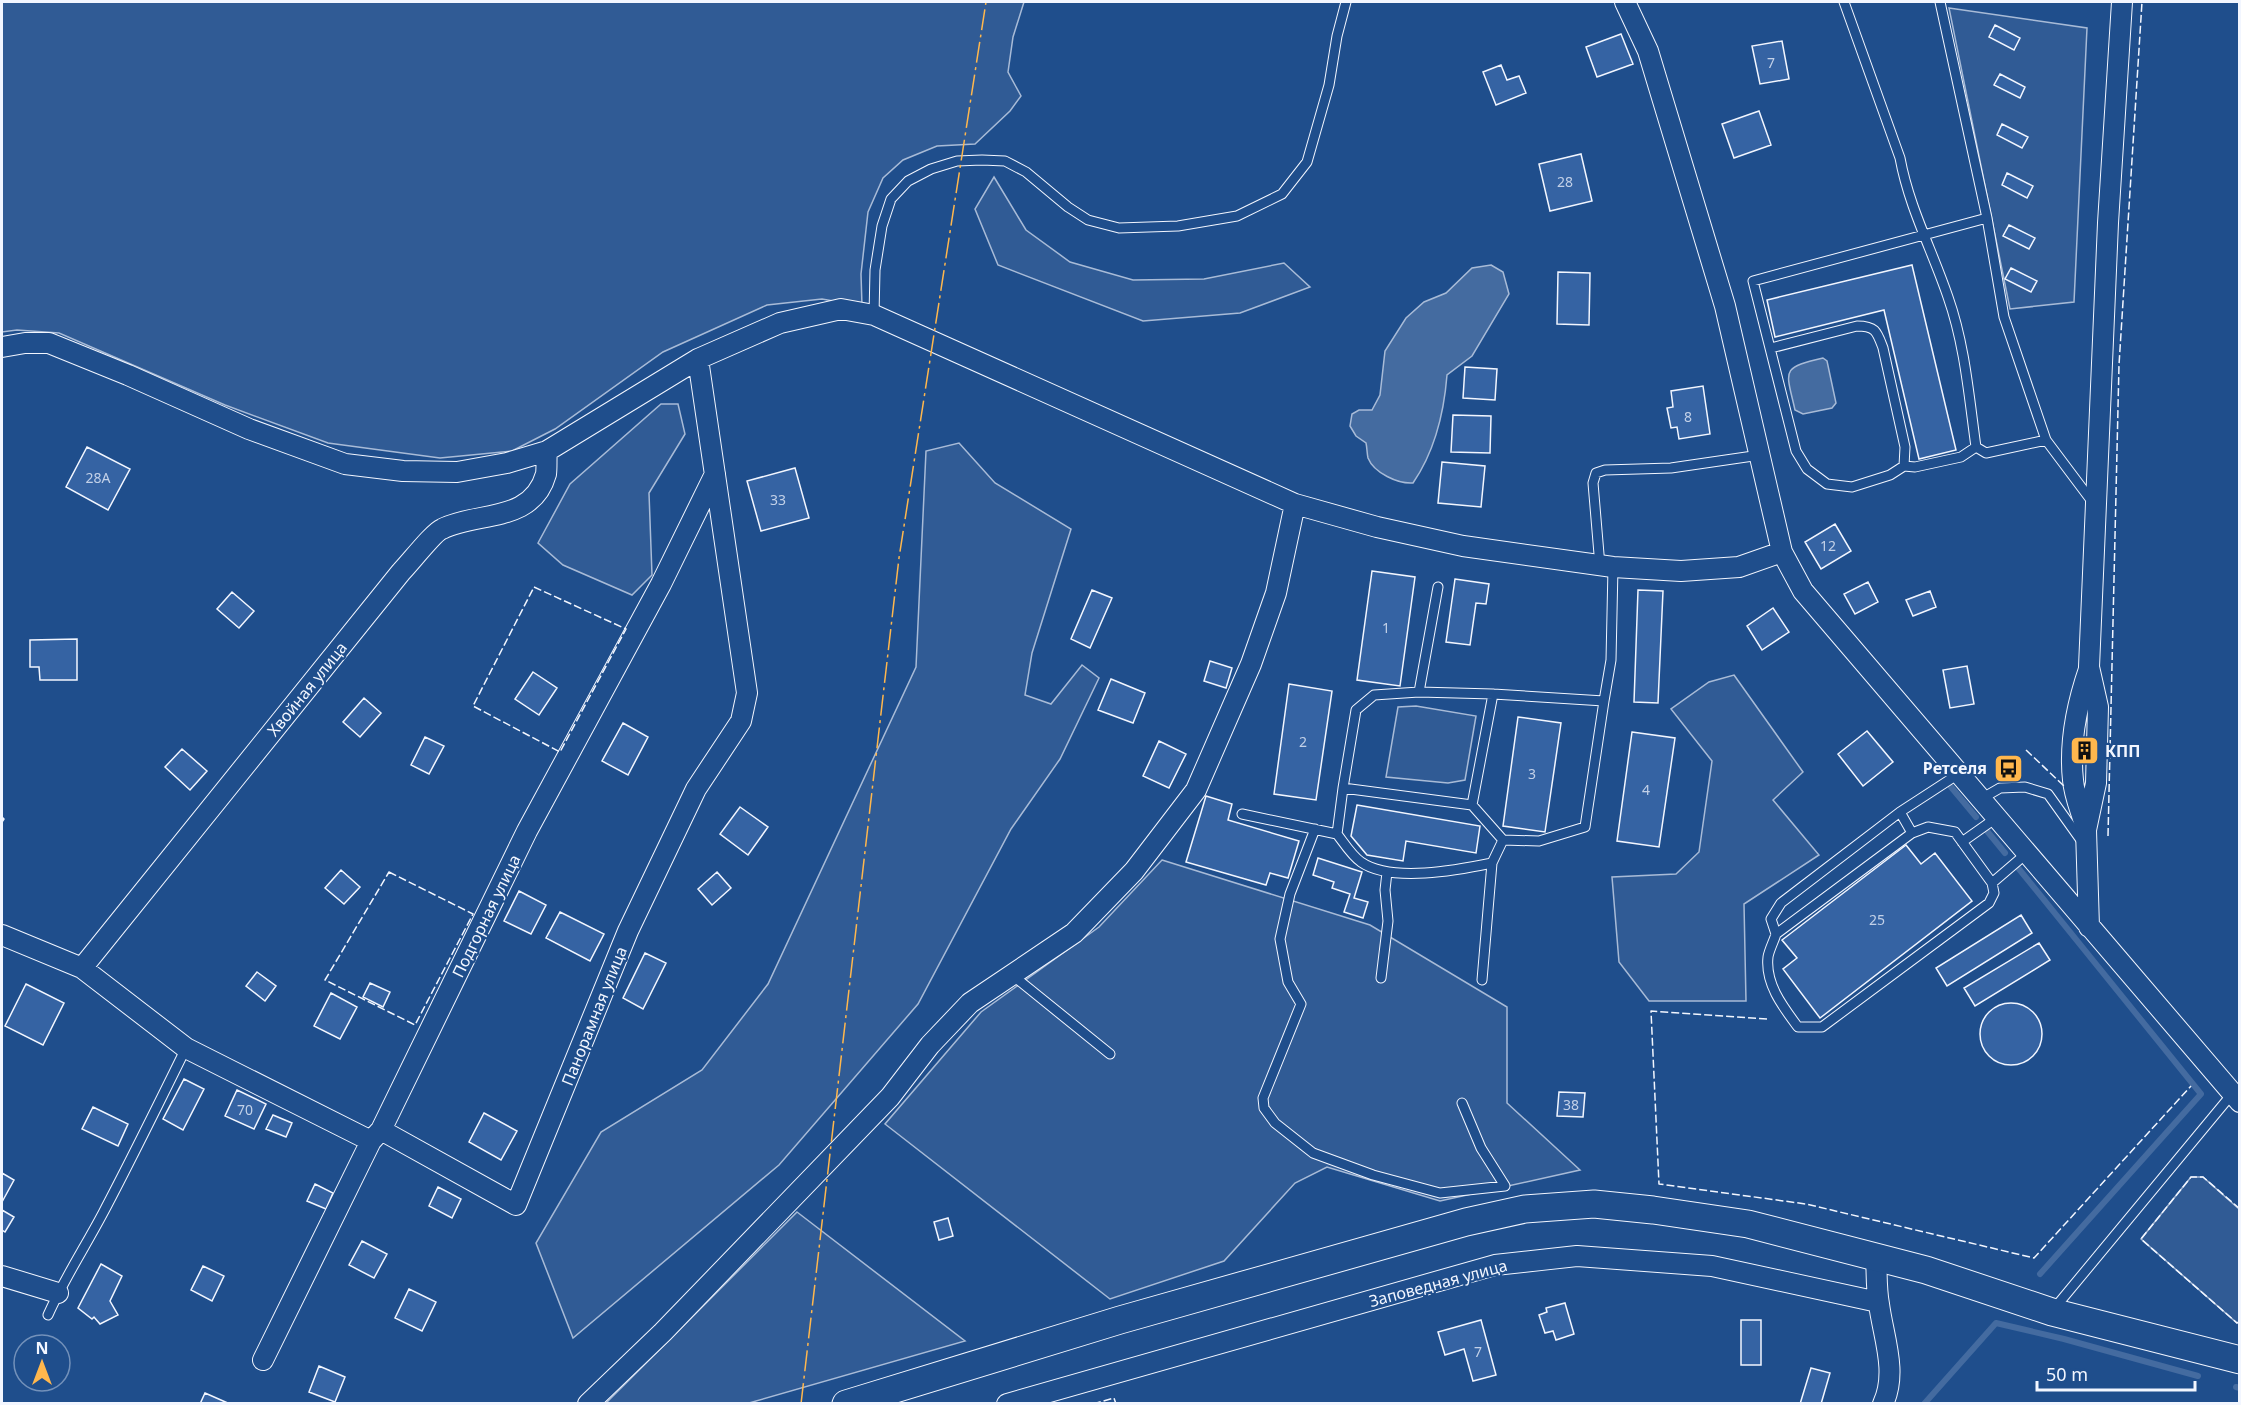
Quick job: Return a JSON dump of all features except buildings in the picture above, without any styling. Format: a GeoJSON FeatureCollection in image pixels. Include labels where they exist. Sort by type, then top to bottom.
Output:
{"type":"FeatureCollection","features":[{"type":"Feature","properties":{"kind":"street"},"geometry":{"type":"LineString","coordinates":[[1625,2],[1648,51],[1725,306],[1782,552],[1803,591],[2236,1098]]}},
{"type":"Feature","properties":{"kind":"street"},"geometry":{"type":"LineString","coordinates":[[2089,927],[2086,838],[2096,783],[2098,707],[2090,667],[2108,223],[2122,2]]}},
{"type":"Feature","properties":{"kind":"street"},"geometry":{"type":"LineString","coordinates":[[2,347],[25,342],[49,343],[128,375],[249,429],[345,464],[403,471],[457,472],[507,463],[547,451],[698,359],[780,323],[841,309],[874,315],[1295,504],[1377,527],[1463,546],[1607,566],[1681,571],[1740,567],[1782,552]]}},
{"type":"Feature","properties":{"kind":"street"},"geometry":{"type":"LineString","coordinates":[[698,359],[715,474]]}},
{"type":"Feature","properties":{"kind":"street","name":"Хвойная улица"},"geometry":{"type":"LineString","coordinates":[[82,968],[401,572],[439,530],[461,522],[506,514],[534,497],[546,474],[547,451]]}},
{"type":"Feature","properties":{"kind":"street","name":"Панорамная улица"},"geometry":{"type":"LineString","coordinates":[[376,1136],[516,1205],[628,931],[696,789],[741,721],[747,693],[715,474]]}},
{"type":"Feature","properties":{"kind":"street","name":"Подгорная улица"},"geometry":{"type":"LineString","coordinates":[[263,1360],[527,831],[661,584],[715,474]]}},
{"type":"Feature","properties":{"kind":"street"},"geometry":{"type":"LineString","coordinates":[[588,1404],[663,1332],[890,1097],[930,1045],[970,1003],[1074,933],[1134,871],[1196,790],[1251,664],[1276,593],[1295,504]]}},
{"type":"Feature","properties":{"kind":"street"},"geometry":{"type":"LineString","coordinates":[[2,935],[82,968],[186,1048],[376,1136]]}},
{"type":"Feature","properties":{"kind":"street"},"geometry":{"type":"LineString","coordinates":[[846,1404],[1120,1320],[1466,1222],[1525,1209],[1594,1204],[1748,1224],[1926,1270],[2052,1312],[2240,1360]]}},
{"type":"Feature","properties":{"kind":"street","name":"Заповедная улица"},"geometry":{"type":"LineString","coordinates":[[1007,1404],[1495,1265],[1577,1256],[1712,1266],[1878,1302]]}},
{"type":"Feature","properties":{"kind":"street"},"geometry":{"type":"LineString","coordinates":[[1876,1257],[1878,1302],[1890,1375],[1888,1393],[1883,1404]]}},
{"type":"Feature","properties":{"kind":"street"},"geometry":{"type":"LineString","coordinates":[[2,1276],[58,1293]]}},
{"type":"Feature","properties":{"kind":"lane"},"geometry":{"type":"LineString","coordinates":[[874,315],[875,270],[882,226],[891,199],[908,181],[931,169],[957,161],[982,159],[1005,161],[1026,172],[1068,207],[1088,220],[1119,228],[1178,226],[1237,216],[1282,194],[1307,162],[1329,85],[1337,36],[1346,2]]}},
{"type":"Feature","properties":{"kind":"lane"},"geometry":{"type":"LineString","coordinates":[[1844,2],[1900,158],[1904,181],[1923,236],[1949,299],[1959,340],[1976,447]]}},
{"type":"Feature","properties":{"kind":"lane"},"geometry":{"type":"LineString","coordinates":[[1940,2],[1987,218],[2004,317],[2046,440],[2097,508]]}},
{"type":"Feature","properties":{"kind":"lane"},"geometry":{"type":"LineString","coordinates":[[1976,447],[1961,456],[1916,467],[1904,466],[1890,475],[1852,487],[1827,484],[1807,469],[1796,451],[1753,280],[1987,218]]}},
{"type":"Feature","properties":{"kind":"lane"},"geometry":{"type":"LineString","coordinates":[[1771,348],[1857,326],[1868,326],[1878,333],[1905,447],[1904,466]]}},
{"type":"Feature","properties":{"kind":"lane"},"geometry":{"type":"LineString","coordinates":[[1976,447],[1986,453],[2046,440]]}},
{"type":"Feature","properties":{"kind":"lane"},"geometry":{"type":"LineString","coordinates":[[1342,788],[1472,805],[1503,840],[1539,841],[1585,827],[1611,660],[1607,566],[1593,483],[1596,473],[1605,470],[1671,468],[1760,455]]}},
{"type":"Feature","properties":{"kind":"lane"},"geometry":{"type":"LineString","coordinates":[[1419,692],[1438,587]]}},
{"type":"Feature","properties":{"kind":"lane"},"geometry":{"type":"LineString","coordinates":[[1336,834],[1356,710],[1374,695],[1419,692],[1604,701]]}},
{"type":"Feature","properties":{"kind":"lane"},"geometry":{"type":"LineString","coordinates":[[1472,805],[1493,694]]}},
{"type":"Feature","properties":{"kind":"lane"},"geometry":{"type":"LineString","coordinates":[[1776,934],[1771,919],[1781,903],[1900,812],[1960,773]]}},
{"type":"Feature","properties":{"kind":"lane"},"geometry":{"type":"LineString","coordinates":[[1981,799],[2000,788],[2025,787],[2048,794],[2086,838]]}},
{"type":"Feature","properties":{"kind":"lane"},"geometry":{"type":"LineString","coordinates":[[1900,812],[1912,833]]}},
{"type":"Feature","properties":{"kind":"lane"},"geometry":{"type":"LineString","coordinates":[[1242,814],[1336,834],[1360,862],[1387,872],[1450,872],[1492,863]]}},
{"type":"Feature","properties":{"kind":"lane"},"geometry":{"type":"LineString","coordinates":[[1962,842],[1996,818]]}},
{"type":"Feature","properties":{"kind":"lane"},"geometry":{"type":"LineString","coordinates":[[1928,827],[1955,832],[1962,842],[1992,883],[1994,893],[1989,903],[1822,1027],[1798,1027],[1778,999],[1770,975],[1768,957],[1776,934],[1912,833],[1928,827]]}},
{"type":"Feature","properties":{"kind":"lane"},"geometry":{"type":"LineString","coordinates":[[1315,829],[1290,894],[1280,939],[1288,982],[1301,1004],[1263,1098],[1264,1108],[1275,1123],[1313,1153],[1373,1175],[1440,1193],[1505,1186],[1481,1148],[1462,1103]]}},
{"type":"Feature","properties":{"kind":"lane"},"geometry":{"type":"LineString","coordinates":[[1482,980],[1492,863],[1503,840]]}},
{"type":"Feature","properties":{"kind":"lane"},"geometry":{"type":"LineString","coordinates":[[1992,883],[2027,854]]}},
{"type":"Feature","properties":{"kind":"lane"},"geometry":{"type":"LineString","coordinates":[[1381,978],[1388,921],[1385,890],[1387,872]]}},
{"type":"Feature","properties":{"kind":"lane"},"geometry":{"type":"LineString","coordinates":[[1011,975],[1110,1054]]}},
{"type":"Feature","properties":{"kind":"lane"},"geometry":{"type":"LineString","coordinates":[[48,1315],[134,1155],[186,1048]]}},
{"type":"Feature","properties":{"kind":"lane"},"geometry":{"type":"LineString","coordinates":[[2052,1312],[2070,1287],[2236,1098]]}},
{"type":"Feature","properties":{"kind":"shaded area"},"geometry":{"type":"Polygon","coordinates":[[[2,2],[1024,2],[1013,37],[1008,72],[1021,96],[1010,111],[975,144],[937,146],[903,160],[883,178],[868,212],[861,274],[862,306],[822,299],[767,305],[663,352],[555,429],[512,451],[440,458],[328,443],[225,405],[59,333],[17,330],[2,332],[2,2]]]}},
{"type":"Feature","properties":{"kind":"shaded area"},"geometry":{"type":"Polygon","coordinates":[[[1949,8],[2087,28],[2074,302],[2010,309],[1949,8]]]}},
{"type":"Feature","properties":{"kind":"shaded area"},"geometry":{"type":"Polygon","coordinates":[[[994,177],[1026,230],[1070,262],[1133,280],[1204,279],[1284,263],[1310,287],[1240,313],[1143,321],[998,265],[975,209],[994,177]]]}},
{"type":"Feature","properties":{"kind":"shaded area"},"geometry":{"type":"Polygon","coordinates":[[[1491,265],[1503,272],[1509,294],[1472,356],[1447,375],[1444,403],[1433,445],[1413,483],[1400,482],[1381,473],[1371,463],[1366,443],[1356,436],[1350,426],[1352,414],[1359,410],[1372,410],[1380,395],[1385,351],[1406,318],[1424,302],[1446,293],[1472,268],[1491,265]]]}},
{"type":"Feature","properties":{"kind":"shaded area"},"geometry":{"type":"Polygon","coordinates":[[[1823,358],[1827,361],[1836,403],[1832,408],[1803,414],[1795,410],[1790,373],[1799,365],[1823,358]]]}},
{"type":"Feature","properties":{"kind":"shaded area"},"geometry":{"type":"Polygon","coordinates":[[[661,404],[678,404],[685,434],[649,493],[652,575],[632,595],[563,565],[538,543],[570,484],[661,404]]]}},
{"type":"Feature","properties":{"kind":"shaded area"},"geometry":{"type":"Polygon","coordinates":[[[959,443],[995,483],[1071,529],[1032,653],[1025,695],[1051,704],[1082,665],[1099,678],[1060,759],[1011,829],[918,1004],[779,1165],[573,1338],[536,1243],[601,1132],[702,1070],[768,984],[916,667],[926,451],[959,443]]]}},
{"type":"Feature","properties":{"kind":"shaded area"},"geometry":{"type":"Polygon","coordinates":[[[1734,675],[1803,772],[1773,800],[1819,855],[1744,904],[1746,1001],[1649,1001],[1619,962],[1612,877],[1676,874],[1699,852],[1712,761],[1671,709],[1709,682],[1734,675]]]}},
{"type":"Feature","properties":{"kind":"shaded area"},"geometry":{"type":"Polygon","coordinates":[[[1416,706],[1476,716],[1465,780],[1448,783],[1386,777],[1398,707],[1416,706]]]}},
{"type":"Feature","properties":{"kind":"shaded area"},"geometry":{"type":"Polygon","coordinates":[[[1162,860],[1370,925],[1507,1007],[1507,1103],[1580,1170],[1440,1201],[1327,1167],[1295,1183],[1224,1261],[1110,1299],[885,1124],[981,1012],[1099,927],[1162,860]]]}},
{"type":"Feature","properties":{"kind":"shaded area"},"geometry":{"type":"Polygon","coordinates":[[[2191,1177],[2203,1177],[2239,1209],[2240,1321],[2237,1323],[2141,1239],[2191,1177]]]}},
{"type":"Feature","properties":{"kind":"shaded area"},"geometry":{"type":"Polygon","coordinates":[[[797,1212],[965,1341],[749,1403],[606,1403],[797,1212]]]}},
{"type":"Feature","properties":{"kind":"waterway"},"geometry":{"type":"LineString","coordinates":[[1951,787],[1976,817]]}},
{"type":"Feature","properties":{"kind":"waterway"},"geometry":{"type":"LineString","coordinates":[[1987,831],[2005,853]]}},
{"type":"Feature","properties":{"kind":"waterway"},"geometry":{"type":"LineString","coordinates":[[2019,869],[2201,1094],[2040,1274]]}},
{"type":"Feature","properties":{"kind":"waterway"},"geometry":{"type":"LineString","coordinates":[[1924,1404],[1996,1323],[2198,1376]]}},
{"type":"Feature","properties":{"kind":"waterway"},"geometry":{"type":"LineString","coordinates":[[2236,1387],[2240,1388]]}},
{"type":"Feature","properties":{"kind":"fence"},"geometry":{"type":"LineString","coordinates":[[2108,836],[2119,365],[2142,2]]}},
{"type":"Feature","properties":{"kind":"fence"},"geometry":{"type":"LineString","coordinates":[[534,587],[626,629],[560,752],[473,706],[534,587]]}},
{"type":"Feature","properties":{"kind":"fence"},"geometry":{"type":"LineString","coordinates":[[2026,750],[2064,786]]}},
{"type":"Feature","properties":{"kind":"fence"},"geometry":{"type":"LineString","coordinates":[[2,817],[4,819],[2,822]]}},
{"type":"Feature","properties":{"kind":"fence"},"geometry":{"type":"LineString","coordinates":[[389,872],[473,914],[415,1025],[325,980],[389,872]]}},
{"type":"Feature","properties":{"kind":"fence"},"geometry":{"type":"LineString","coordinates":[[1767,1019],[1651,1011],[1659,1184],[1806,1204],[2034,1258],[2191,1086]]}},
{"type":"Feature","properties":{"kind":"fence"},"geometry":{"type":"LineString","coordinates":[[2240,1209],[2203,1177],[2191,1177],[2141,1239],[2237,1323],[2240,1321]]}},
{"type":"Feature","properties":{"kind":"fence"},"geometry":{"type":"LineString","coordinates":[[1093,1404],[1114,1398],[1116,1404]]}},
{"type":"Feature","properties":{"kind":"power"},"geometry":{"type":"LineString","coordinates":[[801,1404],[899,558],[986,2]]}},
{"type":"Feature","properties":{"kind":"place","name":"КПП"},"geometry":{"type":"Point","coordinates":[2084,751]}},
{"type":"Feature","properties":{"kind":"place","name":"Ретселя"},"geometry":{"type":"Point","coordinates":[2008,768]}}]}
